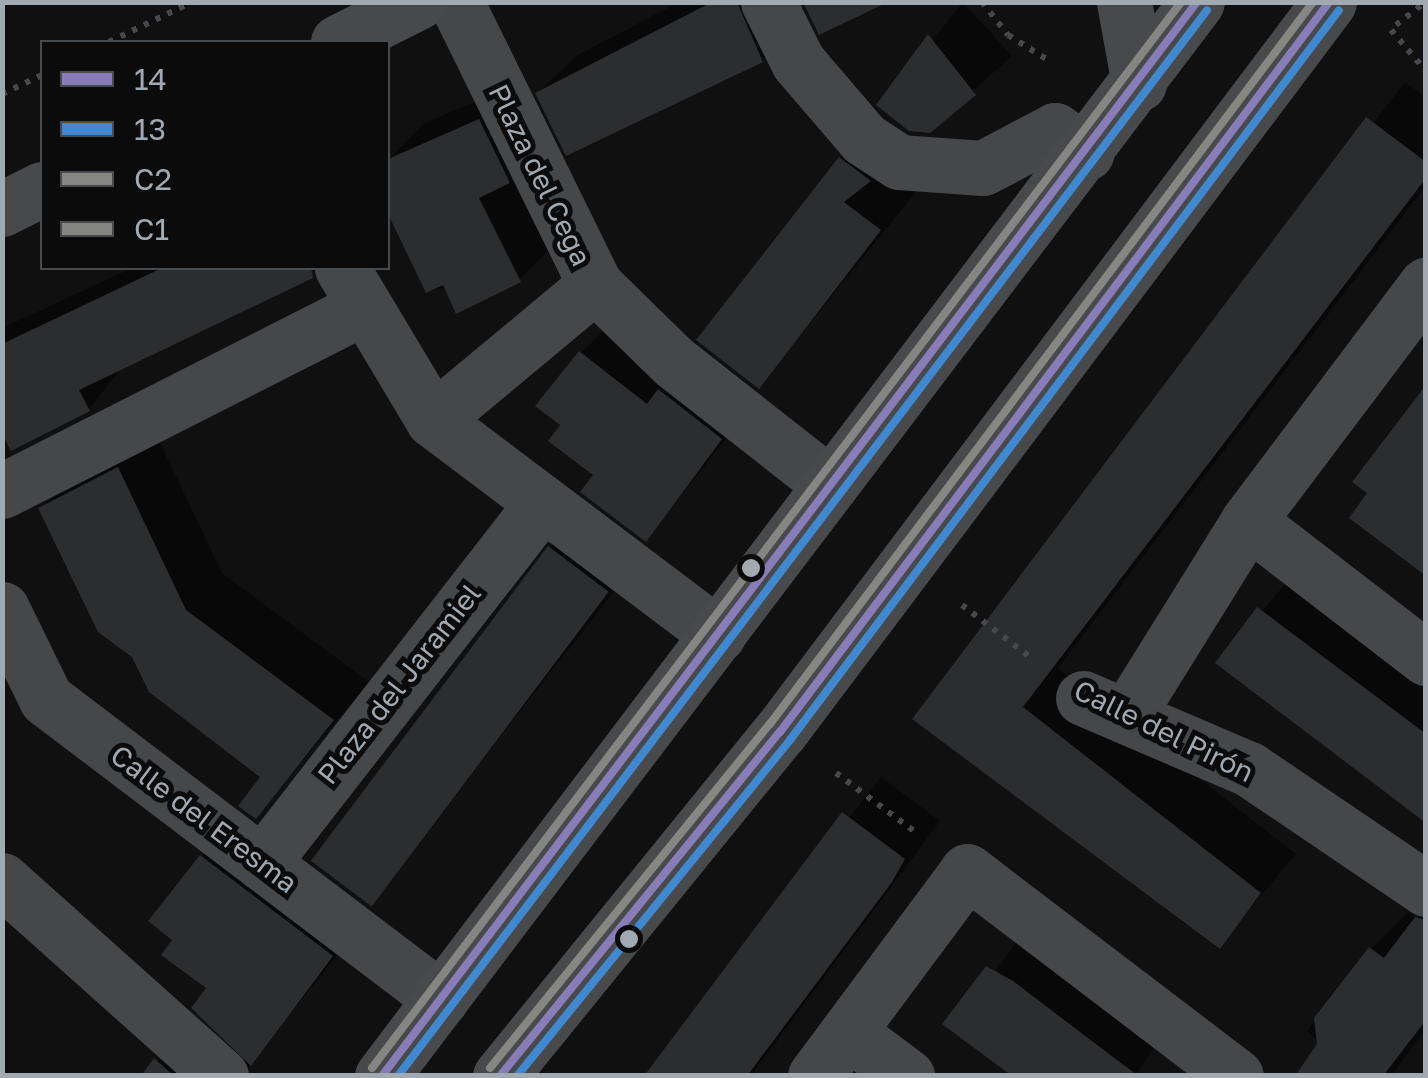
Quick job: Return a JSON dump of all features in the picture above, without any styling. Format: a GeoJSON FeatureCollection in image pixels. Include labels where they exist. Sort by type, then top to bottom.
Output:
{"type":"FeatureCollection","features":[{"type":"Feature","properties":{"kind":"main road"},"geometry":{"type":"LineString","coordinates":[[342,40],[418,2]]}},
{"type":"Feature","properties":{"kind":"main road"},"geometry":{"type":"LineString","coordinates":[[1124,2],[1139,84]]}},
{"type":"Feature","properties":{"kind":"main road"},"geometry":{"type":"LineString","coordinates":[[382,1076],[1088,153],[1197,2]]}},
{"type":"Feature","properties":{"kind":"main road"},"geometry":{"type":"LineString","coordinates":[[500,1076],[780,732],[1329,2]]}},
{"type":"Feature","properties":{"kind":"main road"},"geometry":{"type":"LineString","coordinates":[[2,209],[40,190]]}},
{"type":"Feature","properties":{"kind":"street","name":"Plaza del Cega"},"geometry":{"type":"LineString","coordinates":[[456,2],[595,284],[674,362],[832,485]]}},
{"type":"Feature","properties":{"kind":"street"},"geometry":{"type":"LineString","coordinates":[[768,2],[798,62],[864,139],[899,162],[983,168],[1055,130],[1088,153]]}},
{"type":"Feature","properties":{"kind":"street"},"geometry":{"type":"LineString","coordinates":[[434,420],[595,284]]}},
{"type":"Feature","properties":{"kind":"street"},"geometry":{"type":"LineString","coordinates":[[1106,706],[1426,285]]}},
{"type":"Feature","properties":{"kind":"street"},"geometry":{"type":"LineString","coordinates":[[2,490],[353,287],[434,420],[539,507],[718,635]]}},
{"type":"Feature","properties":{"kind":"street","name":"Plaza del Jaramiel"},"geometry":{"type":"LineString","coordinates":[[262,864],[539,507]]}},
{"type":"Feature","properties":{"kind":"street"},"geometry":{"type":"LineString","coordinates":[[1248,521],[1426,658]]}},
{"type":"Feature","properties":{"kind":"street","name":"Calle del Eresma"},"geometry":{"type":"LineString","coordinates":[[2,609],[46,699],[441,999]]}},
{"type":"Feature","properties":{"kind":"street","name":"Calle del Pirón"},"geometry":{"type":"LineString","coordinates":[[1106,706],[1249,769],[1426,889]]}},
{"type":"Feature","properties":{"kind":"street"},"geometry":{"type":"LineString","coordinates":[[815,1076],[967,871],[1236,1076]]}},
{"type":"Feature","properties":{"kind":"street"},"geometry":{"type":"LineString","coordinates":[[2,880],[220,1076]]}},
{"type":"Feature","properties":{"kind":"street"},"geometry":{"type":"LineString","coordinates":[[848,1032],[906,1076]]}},
{"type":"Feature","properties":{"kind":"path"},"geometry":{"type":"LineString","coordinates":[[113,40],[192,2]]}},
{"type":"Feature","properties":{"kind":"path"},"geometry":{"type":"LineString","coordinates":[[1390,29],[1426,71]]}},
{"type":"Feature","properties":{"kind":"path"},"geometry":{"type":"LineString","coordinates":[[2,94],[40,76]]}},
{"type":"Feature","properties":{"kind":"path","name":"Calle del Pirón"},"geometry":{"type":"LineString","coordinates":[[909,564],[1106,706]]}},
{"type":"Feature","properties":{"kind":"path"},"geometry":{"type":"LineString","coordinates":[[780,732],[967,871]]}},
{"type":"Feature","properties":{"kind":"building"},"geometry":{"type":"Polygon","coordinates":[[[712,2],[737,2],[763,62],[566,156],[535,93],[712,2]]]}},
{"type":"Feature","properties":{"kind":"building"},"geometry":{"type":"Polygon","coordinates":[[[803,2],[888,2],[819,35],[803,2]]]}},
{"type":"Feature","properties":{"kind":"building"},"geometry":{"type":"Polygon","coordinates":[[[928,34],[976,95],[930,133],[909,131],[876,105],[928,34]]]}},
{"type":"Feature","properties":{"kind":"building"},"geometry":{"type":"Polygon","coordinates":[[[1366,117],[1426,162],[1426,178],[1023,707],[1261,893],[1220,949],[912,719],[1366,117]]]}},
{"type":"Feature","properties":{"kind":"building"},"geometry":{"type":"Polygon","coordinates":[[[479,119],[510,183],[479,198],[521,282],[456,314],[443,285],[426,293],[390,218],[390,158],[479,119]]]}},
{"type":"Feature","properties":{"kind":"building"},"geometry":{"type":"Polygon","coordinates":[[[839,157],[871,181],[844,202],[881,230],[759,389],[696,340],[839,157]]]}},
{"type":"Feature","properties":{"kind":"building"},"geometry":{"type":"Polygon","coordinates":[[[158,270],[311,270],[313,278],[79,390],[90,411],[11,451],[2,434],[2,344],[158,270]]]}},
{"type":"Feature","properties":{"kind":"building"},"geometry":{"type":"Polygon","coordinates":[[[579,351],[647,404],[658,389],[722,439],[646,542],[580,492],[593,475],[548,441],[560,425],[535,406],[579,351]]]}},
{"type":"Feature","properties":{"kind":"building"},"geometry":{"type":"Polygon","coordinates":[[[1426,385],[1426,576],[1349,518],[1367,493],[1352,482],[1426,385]]]}},
{"type":"Feature","properties":{"kind":"building"},"geometry":{"type":"Polygon","coordinates":[[[118,467],[186,610],[334,720],[256,819],[238,806],[260,777],[149,692],[132,657],[98,632],[38,508],[118,467]]]}},
{"type":"Feature","properties":{"kind":"building"},"geometry":{"type":"Polygon","coordinates":[[[548,546],[609,592],[372,906],[311,861],[548,546]]]}},
{"type":"Feature","properties":{"kind":"building"},"geometry":{"type":"Polygon","coordinates":[[[1257,607],[1426,734],[1426,823],[1215,663],[1257,607]]]}},
{"type":"Feature","properties":{"kind":"building"},"geometry":{"type":"Polygon","coordinates":[[[842,812],[905,859],[892,882],[747,1076],[644,1076],[842,812]]]}},
{"type":"Feature","properties":{"kind":"building"},"geometry":{"type":"Polygon","coordinates":[[[200,855],[333,956],[251,1066],[191,1008],[206,988],[161,955],[172,940],[148,921],[200,855]]]}},
{"type":"Feature","properties":{"kind":"building"},"geometry":{"type":"Polygon","coordinates":[[[1415,917],[1426,920],[1426,1020],[1383,1076],[1295,1076],[1317,1044],[1314,1018],[1369,947],[1384,958],[1415,917]]]}},
{"type":"Feature","properties":{"kind":"building"},"geometry":{"type":"Polygon","coordinates":[[[986,966],[1013,981],[1138,1076],[1012,1076],[942,1024],[986,966]]]}},
{"type":"Feature","properties":{"kind":"building"},"geometry":{"type":"Polygon","coordinates":[[[154,1058],[174,1076],[141,1076],[154,1058]]]}},
{"type":"Feature","properties":{"kind":"transit line","name":"C1"},"geometry":{"type":"LineString","coordinates":[[372,1068],[1181,2]]}},
{"type":"Feature","properties":{"kind":"transit line","name":"14"},"geometry":{"type":"LineString","coordinates":[[382,1076],[1197,2]]}},
{"type":"Feature","properties":{"kind":"transit line","name":"C2"},"geometry":{"type":"LineString","coordinates":[[490,1068],[770,724],[1313,2]]}},
{"type":"Feature","properties":{"kind":"transit line","name":"14"},"geometry":{"type":"LineString","coordinates":[[500,1076],[780,732],[1329,2]]}},
{"type":"Feature","properties":{"kind":"transit line","name":"13"},"geometry":{"type":"LineString","coordinates":[[398,1076],[1207,10]]}},
{"type":"Feature","properties":{"kind":"transit line","name":"13"},"geometry":{"type":"LineString","coordinates":[[517,1076],[790,740],[1339,10]]}}]}
